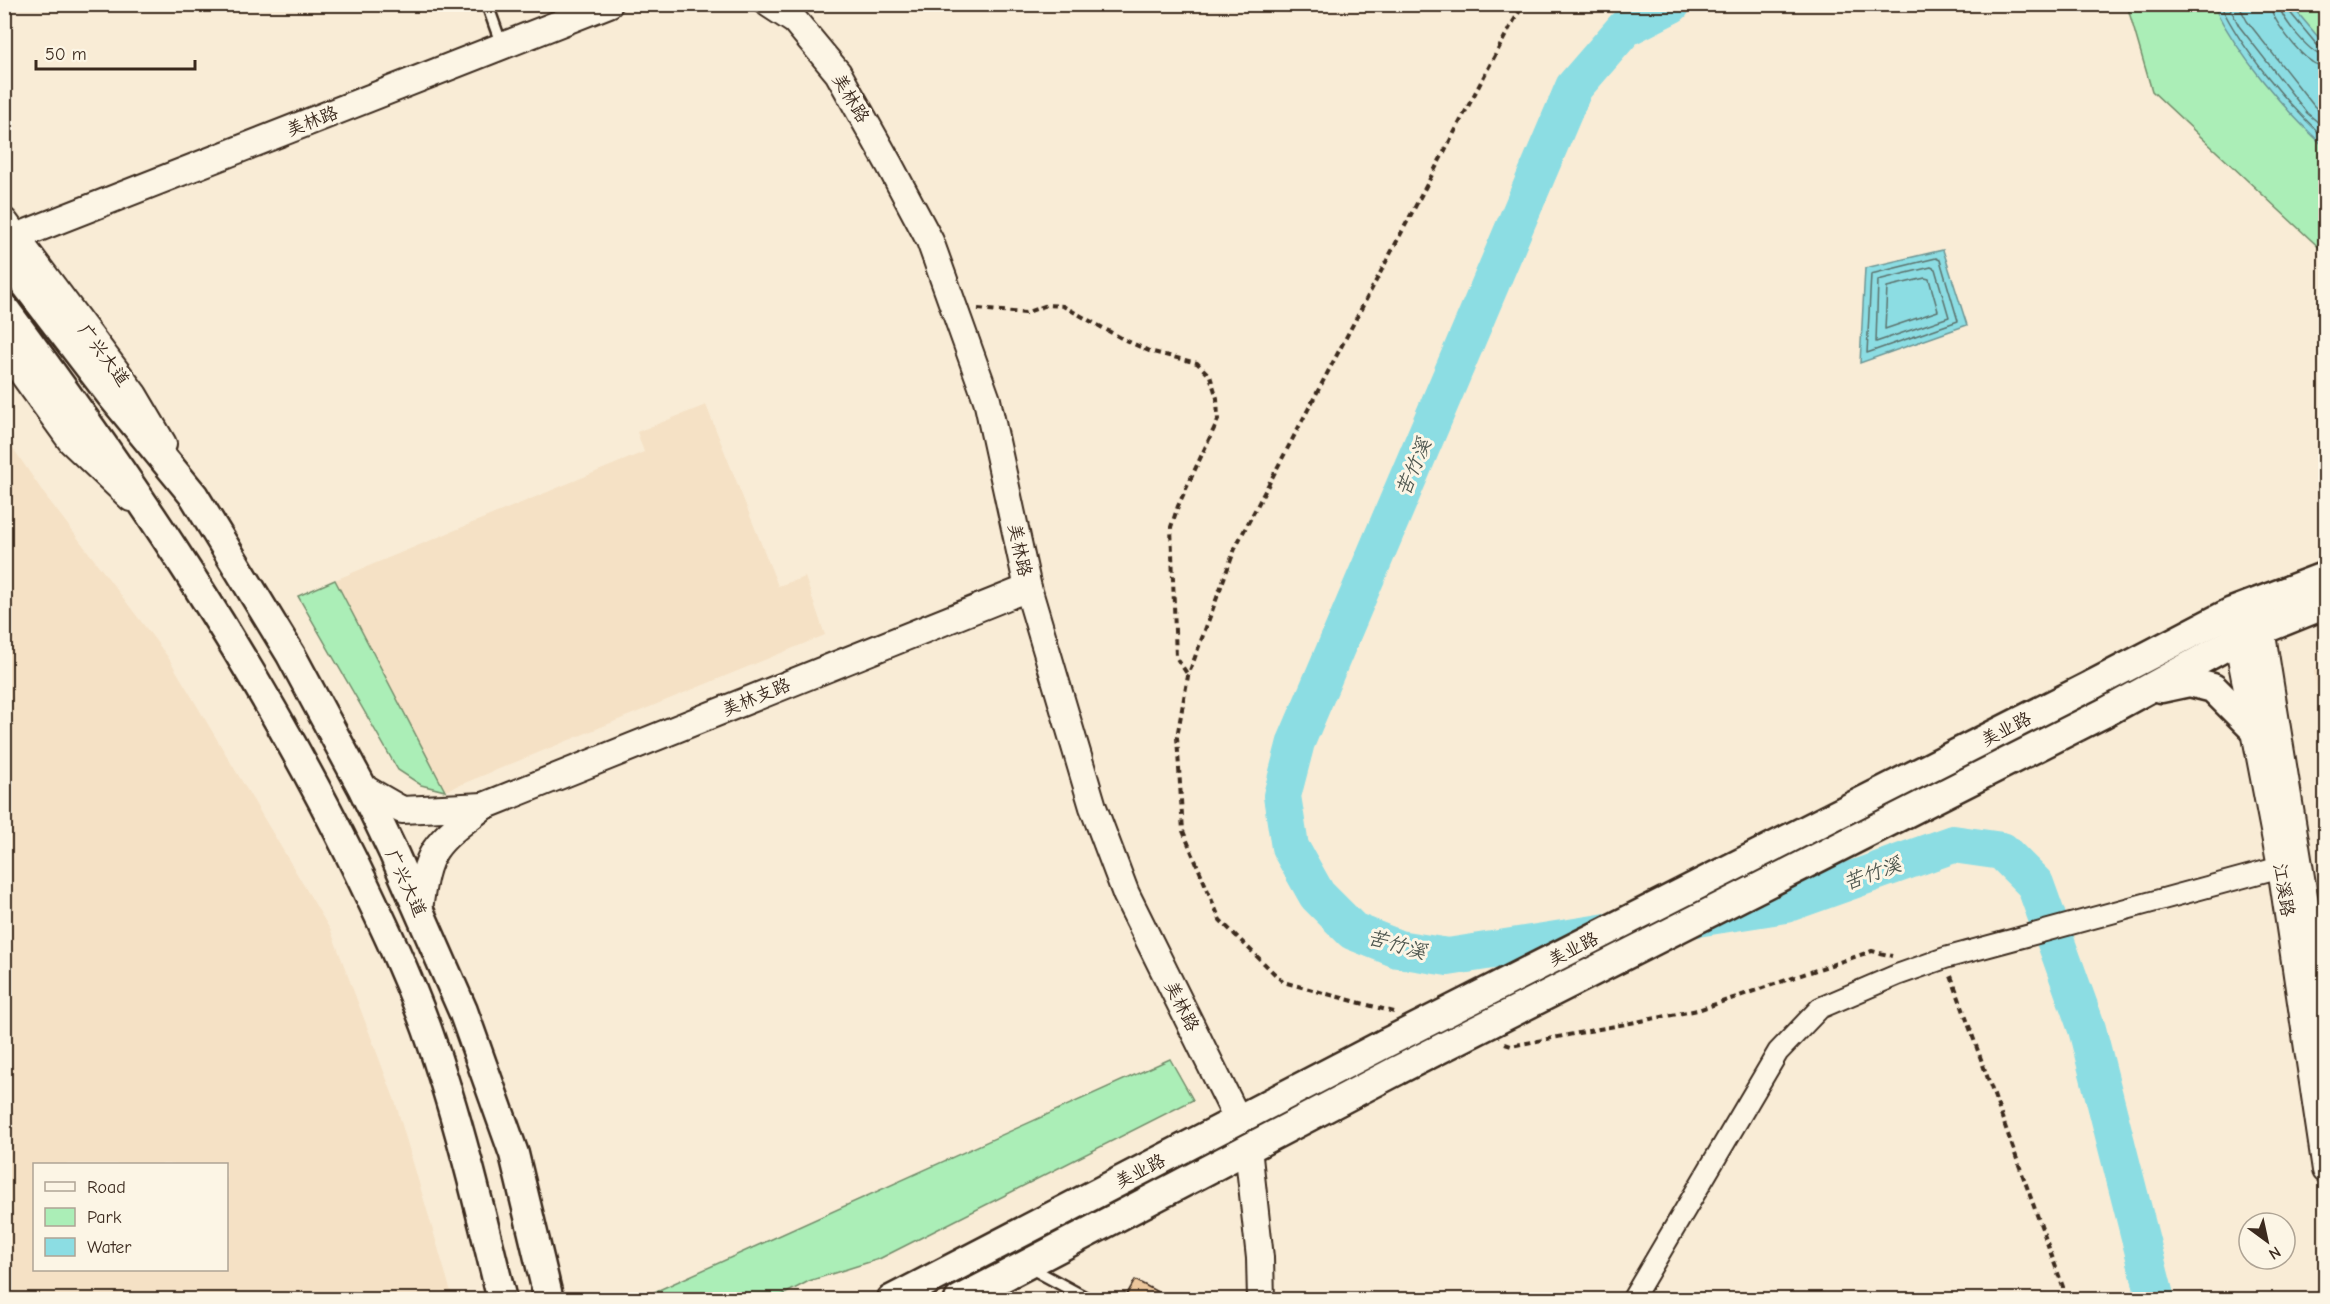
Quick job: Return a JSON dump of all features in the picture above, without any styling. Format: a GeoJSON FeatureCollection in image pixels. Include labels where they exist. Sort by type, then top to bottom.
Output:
{"type":"FeatureCollection","features":[{"type":"Feature","properties":{"kind":"main road","name":"广兴大道"},"geometry":{"type":"LineString","coordinates":[[8,238],[110,394],[194,496],[291,655],[362,787],[419,909],[463,1011],[514,1155],[549,1299]]}},
{"type":"Feature","properties":{"kind":"main road"},"geometry":{"type":"LineString","coordinates":[[4,308],[80,410],[156,523],[253,675],[328,810],[383,924],[426,1028],[470,1168],[502,1299]]}},
{"type":"Feature","properties":{"kind":"main road"},"geometry":{"type":"LineString","coordinates":[[2247,621],[2325,576]]}},
{"type":"Feature","properties":{"kind":"main road"},"geometry":{"type":"LineString","coordinates":[[2247,621],[2325,604]]}},
{"type":"Feature","properties":{"kind":"main road","name":"美业路"},"geometry":{"type":"LineString","coordinates":[[891,1299],[1386,1043],[2092,685],[2247,621]]}},
{"type":"Feature","properties":{"kind":"main road","name":"美业路"},"geometry":{"type":"LineString","coordinates":[[959,1299],[1398,1071],[2104,713],[2141,693],[2247,621]]}},
{"type":"Feature","properties":{"kind":"main road"},"geometry":{"type":"LineString","coordinates":[[2141,693],[2189,682],[2213,688],[2254,729]]}},
{"type":"Feature","properties":{"kind":"street","name":"美林路"},"geometry":{"type":"LineString","coordinates":[[8,238],[609,4]]}},
{"type":"Feature","properties":{"kind":"street","name":"美林路"},"geometry":{"type":"LineString","coordinates":[[769,4],[795,21],[838,73],[890,164],[930,241],[987,400],[1028,588],[1093,807],[1126,894],[1239,1120]]}},
{"type":"Feature","properties":{"kind":"street","name":"广兴大道"},"geometry":{"type":"LineString","coordinates":[[8,238],[134,395],[194,496]]}},
{"type":"Feature","properties":{"kind":"street"},"geometry":{"type":"LineString","coordinates":[[4,348],[72,441],[156,523]]}},
{"type":"Feature","properties":{"kind":"street","name":"美林支路"},"geometry":{"type":"LineString","coordinates":[[484,806],[1028,588]]}},
{"type":"Feature","properties":{"kind":"street","name":"江溪路"},"geometry":{"type":"LineString","coordinates":[[2247,621],[2254,729],[2281,867],[2325,1170]]}},
{"type":"Feature","properties":{"kind":"street","name":"江溪路"},"geometry":{"type":"LineString","coordinates":[[2247,621],[2325,1033]]}},
{"type":"Feature","properties":{"kind":"street"},"geometry":{"type":"LineString","coordinates":[[362,787],[402,810],[484,806]]}},
{"type":"Feature","properties":{"kind":"street"},"geometry":{"type":"LineString","coordinates":[[419,909],[425,874],[435,851],[449,835],[484,806]]}},
{"type":"Feature","properties":{"kind":"street"},"geometry":{"type":"LineString","coordinates":[[1632,1299],[1778,1052],[1820,1008],[1897,975],[1944,958],[2281,867]]}},
{"type":"Feature","properties":{"kind":"street"},"geometry":{"type":"LineString","coordinates":[[1248,1148],[1260,1258],[1261,1299]]}},
{"type":"Feature","properties":{"kind":"lane"},"geometry":{"type":"LineString","coordinates":[[487,4],[502,46]]}},
{"type":"Feature","properties":{"kind":"lane"},"geometry":{"type":"LineString","coordinates":[[1026,1265],[1090,1299]]}},
{"type":"Feature","properties":{"kind":"path"},"geometry":{"type":"LineString","coordinates":[[1401,1014],[1283,982],[1220,920],[1183,831],[1177,737],[1188,676],[1236,546],[1524,4]]}},
{"type":"Feature","properties":{"kind":"path"},"geometry":{"type":"LineString","coordinates":[[954,308],[1025,313],[1047,305],[1062,306],[1149,351],[1197,363],[1210,376],[1217,398],[1218,420],[1178,506],[1171,527],[1176,657],[1188,676]]}},
{"type":"Feature","properties":{"kind":"path"},"geometry":{"type":"LineString","coordinates":[[1500,1042],[1511,1046],[1698,1010],[1872,951],[1893,956],[1897,975]]}},
{"type":"Feature","properties":{"kind":"path"},"geometry":{"type":"LineString","coordinates":[[1944,958],[2063,1287],[2062,1299]]}},
{"type":"Feature","properties":{"kind":"shaded area"},"geometry":{"type":"Polygon","coordinates":[[[706,405],[778,586],[805,577],[825,635],[445,791],[335,580],[644,452],[637,432],[706,405]]]}},
{"type":"Feature","properties":{"kind":"shaded area"},"geometry":{"type":"Polygon","coordinates":[[[4,435],[45,495],[168,657],[331,931],[395,1101],[453,1299],[5,1299],[4,435]]]}},
{"type":"Feature","properties":{"kind":"shaded area"},"geometry":{"type":"Polygon","coordinates":[[[2325,667],[2325,744],[2314,671],[2325,667]]]}},
{"type":"Feature","properties":{"kind":"green space"},"geometry":{"type":"Polygon","coordinates":[[[2127,5],[2325,5],[2325,253],[2152,91],[2127,5]]]}},
{"type":"Feature","properties":{"kind":"green space"},"geometry":{"type":"Polygon","coordinates":[[[335,580],[445,791],[421,785],[398,770],[298,596],[335,580]]]}},
{"type":"Feature","properties":{"kind":"green space"},"geometry":{"type":"Polygon","coordinates":[[[1170,1059],[1193,1100],[879,1259],[809,1281],[775,1299],[639,1299],[1170,1059]]]}},
{"type":"Feature","properties":{"kind":"water"},"geometry":{"type":"Polygon","coordinates":[[[2213,5],[2291,5],[2325,45],[2325,147],[2293,116],[2248,62],[2213,5]]]}},
{"type":"Feature","properties":{"kind":"water"},"geometry":{"type":"Polygon","coordinates":[[[1943,250],[1967,325],[1860,363],[1865,268],[1943,250]]]}},
{"type":"Feature","properties":{"kind":"building"},"geometry":{"type":"Polygon","coordinates":[[[1135,1280],[1171,1299],[1124,1299],[1135,1280]]]}},
{"type":"Feature","properties":{"kind":"waterway","name":"苦竹溪"},"geometry":{"type":"LineString","coordinates":[[1672,4],[1625,28],[1574,87],[1296,742],[1282,796],[1290,847],[1317,895],[1353,931],[1398,949],[1448,957],[1785,904],[1953,844],[2002,851],[2035,884],[2087,1029],[2156,1300]]}}]}
